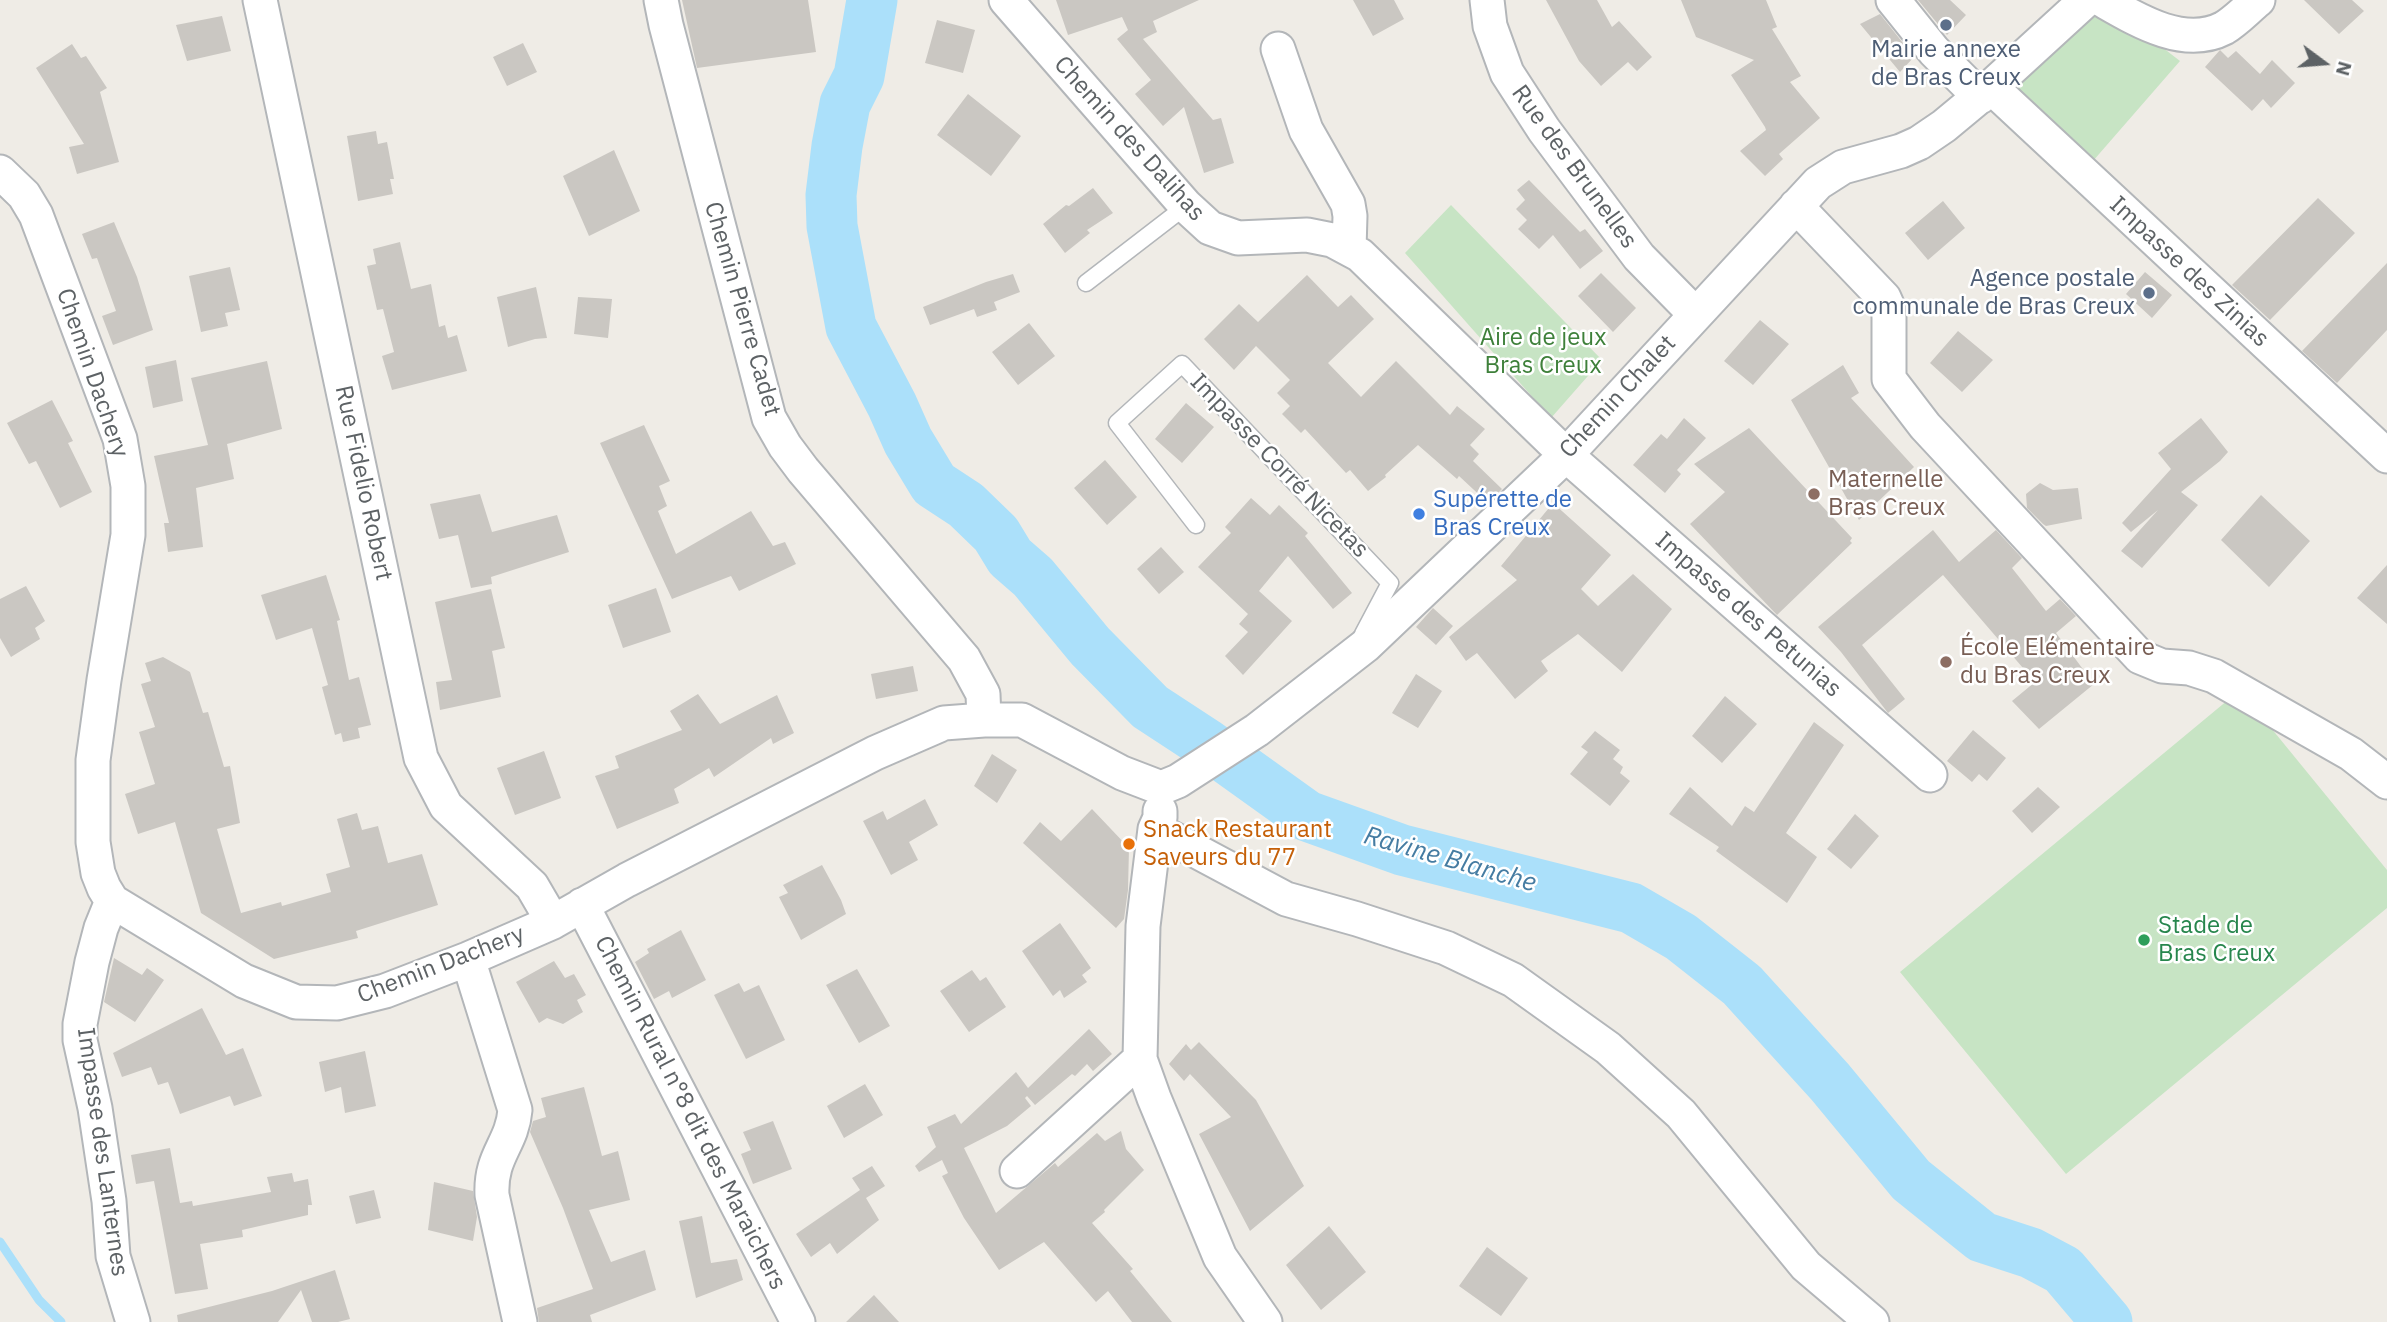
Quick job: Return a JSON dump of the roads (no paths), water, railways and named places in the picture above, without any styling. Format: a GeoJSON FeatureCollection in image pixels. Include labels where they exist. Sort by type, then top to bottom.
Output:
{"type":"FeatureCollection","features":[{"type":"Feature","properties":{"kind":"street","name":"Rue Fidelio Robert"},"geometry":{"type":"LineString","coordinates":[[260,0],[421,758],[446,806],[532,886],[553,922]]}},
{"type":"Feature","properties":{"kind":"street","name":"Chemin Pierre Cadet"},"geometry":{"type":"LineString","coordinates":[[661,0],[769,418],[803,470],[964,659],[983,694],[984,720]]}},
{"type":"Feature","properties":{"kind":"street","name":"Chemin des Dalihas"},"geometry":{"type":"LineString","coordinates":[[1006,0],[1186,206],[1210,228],[1238,238],[1307,235],[1332,240],[1360,255],[1566,455]]}},
{"type":"Feature","properties":{"kind":"street","name":"Rue des Brunelles"},"geometry":{"type":"LineString","coordinates":[[1487,0],[1490,26],[1507,73],[1544,130],[1639,257],[1695,314]]}},
{"type":"Feature","properties":{"kind":"street"},"geometry":{"type":"LineString","coordinates":[[1893,0],[1934,51],[1985,92]]}},
{"type":"Feature","properties":{"kind":"street","name":"Chemin Chalet"},"geometry":{"type":"LineString","coordinates":[[1170,785],[1257,730],[1365,646],[1566,455],[1818,183],[1843,167],[1901,151],[1919,143],[1985,92],[2086,0]]}},
{"type":"Feature","properties":{"kind":"street"},"geometry":{"type":"LineString","coordinates":[[2102,0],[2142,23],[2193,37],[2224,28],[2258,0]]}},
{"type":"Feature","properties":{"kind":"street"},"geometry":{"type":"LineString","coordinates":[[1278,49],[1306,130],[1348,204],[1349,249]]}},
{"type":"Feature","properties":{"kind":"street","name":"Impasse des Zinias"},"geometry":{"type":"LineString","coordinates":[[1985,92],[2387,456]]}},
{"type":"Feature","properties":{"kind":"street","name":"Chemin Dachery"},"geometry":{"type":"LineString","coordinates":[[0,172],[23,195],[36,215],[120,439],[128,486],[128,535],[93,760],[93,842],[98,873],[112,901],[233,975],[296,1002],[337,1003],[385,991],[553,922],[875,753],[944,723],[1022,720],[1122,773],[1170,785]]}},
{"type":"Feature","properties":{"kind":"street"},"geometry":{"type":"LineString","coordinates":[[1796,206],[1884,298],[1889,317],[1889,379],[1895,390],[1925,426],[2140,657],[2162,666],[2189,668],[2214,676],[2351,754],[2387,782]]}},
{"type":"Feature","properties":{"kind":"street","name":"Impasse des Petunias"},"geometry":{"type":"LineString","coordinates":[[1566,455],[1930,775]]}},
{"type":"Feature","properties":{"kind":"street"},"geometry":{"type":"LineString","coordinates":[[1170,785],[1154,829],[1143,926],[1140,1059],[1153,1098],[1220,1257],[1265,1322]]}},
{"type":"Feature","properties":{"kind":"street"},"geometry":{"type":"LineString","coordinates":[[1154,829],[1286,899],[1446,948],[1513,980],[1608,1048],[1681,1114],[1806,1266],[1872,1322]]}},
{"type":"Feature","properties":{"kind":"street","name":"Impasse des Lanternes"},"geometry":{"type":"LineString","coordinates":[[112,901],[100,928],[92,962],[80,1024],[80,1040],[95,1108],[109,1201],[113,1256],[133,1322]]}},
{"type":"Feature","properties":{"kind":"street","name":"Chemin Rural n°8 dit des Maraichers"},"geometry":{"type":"LineString","coordinates":[[582,905],[798,1322]]}},
{"type":"Feature","properties":{"kind":"street"},"geometry":{"type":"LineString","coordinates":[[468,959],[515,1110],[514,1124],[495,1164],[492,1195],[520,1322]]}},
{"type":"Feature","properties":{"kind":"street"},"geometry":{"type":"LineString","coordinates":[[1017,1171],[1140,1059]]}},
{"type":"Feature","properties":{"kind":"lane"},"geometry":{"type":"LineString","coordinates":[[1086,283],[1186,206]]}},
{"type":"Feature","properties":{"kind":"lane","name":"Impasse Corré Nicetas"},"geometry":{"type":"LineString","coordinates":[[1196,525],[1117,423],[1182,364],[1390,583],[1363,634],[1365,646]]}},
{"type":"Feature","properties":{"kind":"waterway","name":"Ravine Blanche"},"geometry":{"type":"LineString","coordinates":[[872,0],[859,76],[845,104],[837,146],[831,195],[832,226],[851,327],[908,441],[934,484],[966,505],[996,534],[1010,557],[1033,577],[1090,646],[1150,707],[1307,816],[1402,850],[1631,908],[1681,937],[1742,985],[1830,1082],[1911,1180],[1982,1237],[2031,1253],[2063,1270],[2107,1322]]}},
{"type":"Feature","properties":{"kind":"waterway"},"geometry":{"type":"LineString","coordinates":[[0,1242],[39,1300],[61,1322]]}},
{"type":"Feature","properties":{"kind":"place","name":"Mairie annexe de Bras Creux"},"geometry":{"type":"Point","coordinates":[1946,25]}},
{"type":"Feature","properties":{"kind":"place","name":"Agence postale communale de Bras Creux"},"geometry":{"type":"Point","coordinates":[2149,293]}},
{"type":"Feature","properties":{"kind":"place","name":"Maternelle Bras Creux"},"geometry":{"type":"Point","coordinates":[1814,494]}},
{"type":"Feature","properties":{"kind":"place","name":"Supérette de Bras Creux"},"geometry":{"type":"Point","coordinates":[1419,514]}},
{"type":"Feature","properties":{"kind":"place","name":"École Elémentaire du Bras Creux"},"geometry":{"type":"Point","coordinates":[1946,662]}},
{"type":"Feature","properties":{"kind":"place","name":"Snack Restaurant Saveurs du 77"},"geometry":{"type":"Point","coordinates":[1129,844]}},
{"type":"Feature","properties":{"kind":"place","name":"Stade de Bras Creux"},"geometry":{"type":"Point","coordinates":[2144,940]}},
{"type":"Feature","properties":{"kind":"park label","name":"Aire de jeux Bras Creux"},"geometry":{"type":"Point","coordinates":[1543,352]}}]}
